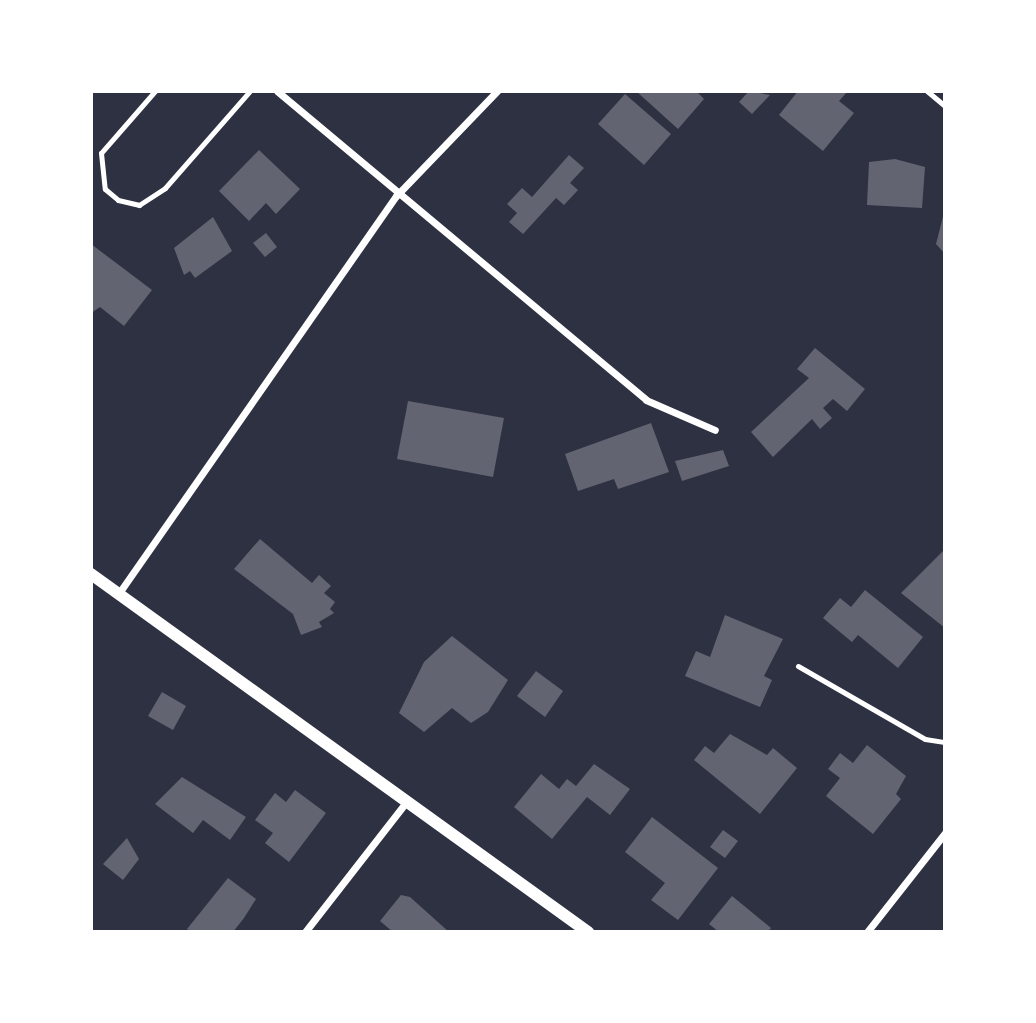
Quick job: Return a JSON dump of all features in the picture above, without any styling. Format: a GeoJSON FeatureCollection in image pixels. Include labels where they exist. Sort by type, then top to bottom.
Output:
{"type":"FeatureCollection","features":[{"type":"Feature","properties":{"kind":"street"},"geometry":{"type":"LineString","coordinates":[[276,91],[396,196],[646,400],[715,430]]}},
{"type":"Feature","properties":{"kind":"street"},"geometry":{"type":"LineString","coordinates":[[119,593],[396,196],[497,91]]}},
{"type":"Feature","properties":{"kind":"street"},"geometry":{"type":"LineString","coordinates":[[91,574],[588,932]]}},
{"type":"Feature","properties":{"kind":"street"},"geometry":{"type":"LineString","coordinates":[[305,932],[408,801]]}},
{"type":"Feature","properties":{"kind":"street"},"geometry":{"type":"LineString","coordinates":[[867,932],[945,833]]}},
{"type":"Feature","properties":{"kind":"lane"},"geometry":{"type":"LineString","coordinates":[[155,91],[101,153],[105,189],[118,200],[139,205],[165,188],[250,91]]}},
{"type":"Feature","properties":{"kind":"lane"},"geometry":{"type":"LineString","coordinates":[[927,91],[945,106]]}},
{"type":"Feature","properties":{"kind":"lane"},"geometry":{"type":"LineString","coordinates":[[798,666],[925,739],[945,742]]}},
{"type":"Feature","properties":{"kind":"building"},"geometry":{"type":"Polygon","coordinates":[[[636,91],[696,91],[704,99],[678,129],[636,91]]]}},
{"type":"Feature","properties":{"kind":"building"},"geometry":{"type":"Polygon","coordinates":[[[749,91],[770,95],[752,114],[739,102],[749,91]]]}},
{"type":"Feature","properties":{"kind":"building"},"geometry":{"type":"Polygon","coordinates":[[[798,91],[848,91],[839,101],[854,113],[823,151],[779,115],[798,91]]]}},
{"type":"Feature","properties":{"kind":"building"},"geometry":{"type":"Polygon","coordinates":[[[625,94],[671,134],[644,165],[598,124],[625,94]]]}},
{"type":"Feature","properties":{"kind":"building"},"geometry":{"type":"Polygon","coordinates":[[[259,150],[300,189],[276,214],[266,203],[249,221],[219,191],[259,150]]]}},
{"type":"Feature","properties":{"kind":"building"},"geometry":{"type":"Polygon","coordinates":[[[569,155],[584,168],[570,183],[578,190],[564,205],[556,198],[523,234],[509,222],[517,213],[507,204],[522,188],[532,197],[569,155]]]}},
{"type":"Feature","properties":{"kind":"building"},"geometry":{"type":"Polygon","coordinates":[[[895,159],[925,167],[922,208],[867,205],[869,162],[895,159]]]}},
{"type":"Feature","properties":{"kind":"building"},"geometry":{"type":"Polygon","coordinates":[[[945,209],[945,254],[936,244],[945,209]]]}},
{"type":"Feature","properties":{"kind":"building"},"geometry":{"type":"Polygon","coordinates":[[[213,217],[232,251],[195,278],[190,271],[184,275],[174,248],[213,217]]]}},
{"type":"Feature","properties":{"kind":"building"},"geometry":{"type":"Polygon","coordinates":[[[266,233],[277,247],[265,257],[253,243],[266,233]]]}},
{"type":"Feature","properties":{"kind":"building"},"geometry":{"type":"Polygon","coordinates":[[[91,244],[152,290],[124,326],[100,307],[91,313],[91,244]]]}},
{"type":"Feature","properties":{"kind":"building"},"geometry":{"type":"Polygon","coordinates":[[[815,348],[865,389],[847,411],[833,399],[823,408],[832,418],[820,429],[812,419],[773,457],[751,432],[809,378],[797,369],[815,348]]]}},
{"type":"Feature","properties":{"kind":"building"},"geometry":{"type":"Polygon","coordinates":[[[408,401],[504,418],[493,477],[397,459],[408,401]]]}},
{"type":"Feature","properties":{"kind":"building"},"geometry":{"type":"Polygon","coordinates":[[[651,423],[669,472],[618,489],[614,479],[578,491],[565,454],[651,423]]]}},
{"type":"Feature","properties":{"kind":"building"},"geometry":{"type":"Polygon","coordinates":[[[723,450],[729,466],[682,481],[675,461],[723,450]]]}},
{"type":"Feature","properties":{"kind":"building"},"geometry":{"type":"Polygon","coordinates":[[[260,539],[312,583],[319,575],[331,586],[324,593],[335,602],[330,609],[334,613],[319,622],[322,627],[301,635],[293,614],[234,569],[260,539]]]}},
{"type":"Feature","properties":{"kind":"building"},"geometry":{"type":"Polygon","coordinates":[[[945,549],[945,628],[901,593],[945,549]]]}},
{"type":"Feature","properties":{"kind":"building"},"geometry":{"type":"Polygon","coordinates":[[[865,590],[923,637],[898,668],[858,635],[852,642],[823,618],[840,598],[851,607],[865,590]]]}},
{"type":"Feature","properties":{"kind":"building"},"geometry":{"type":"Polygon","coordinates":[[[725,615],[783,639],[764,676],[772,680],[760,707],[685,676],[696,651],[710,657],[725,615]]]}},
{"type":"Feature","properties":{"kind":"building"},"geometry":{"type":"Polygon","coordinates":[[[452,636],[508,680],[488,712],[471,723],[452,708],[424,732],[399,713],[424,662],[452,636]]]}},
{"type":"Feature","properties":{"kind":"building"},"geometry":{"type":"Polygon","coordinates":[[[536,671],[563,691],[545,717],[517,696],[536,671]]]}},
{"type":"Feature","properties":{"kind":"building"},"geometry":{"type":"Polygon","coordinates":[[[162,692],[186,706],[173,730],[148,716],[162,692]]]}},
{"type":"Feature","properties":{"kind":"building"},"geometry":{"type":"Polygon","coordinates":[[[730,734],[767,755],[773,748],[797,768],[760,814],[694,760],[705,746],[714,753],[730,734]]]}},
{"type":"Feature","properties":{"kind":"building"},"geometry":{"type":"Polygon","coordinates":[[[867,745],[906,776],[896,794],[901,799],[873,834],[826,796],[840,778],[828,769],[840,753],[853,763],[867,745]]]}},
{"type":"Feature","properties":{"kind":"building"},"geometry":{"type":"Polygon","coordinates":[[[594,764],[630,789],[610,815],[587,797],[552,839],[514,807],[541,774],[559,789],[567,779],[576,786],[594,764]]]}},
{"type":"Feature","properties":{"kind":"building"},"geometry":{"type":"Polygon","coordinates":[[[182,777],[246,817],[230,840],[203,820],[193,833],[155,804],[182,777]]]}},
{"type":"Feature","properties":{"kind":"building"},"geometry":{"type":"Polygon","coordinates":[[[295,790],[326,813],[289,862],[265,843],[273,833],[255,820],[275,793],[286,802],[295,790]]]}},
{"type":"Feature","properties":{"kind":"building"},"geometry":{"type":"Polygon","coordinates":[[[652,817],[718,868],[678,920],[651,900],[665,883],[625,852],[652,817]]]}},
{"type":"Feature","properties":{"kind":"building"},"geometry":{"type":"Polygon","coordinates":[[[723,830],[738,841],[725,858],[710,847],[723,830]]]}},
{"type":"Feature","properties":{"kind":"building"},"geometry":{"type":"Polygon","coordinates":[[[127,838],[139,859],[123,880],[103,864],[127,838]]]}},
{"type":"Feature","properties":{"kind":"building"},"geometry":{"type":"Polygon","coordinates":[[[228,878],[256,899],[244,918],[233,932],[191,932],[187,929],[228,878]]]}},
{"type":"Feature","properties":{"kind":"building"},"geometry":{"type":"Polygon","coordinates":[[[401,895],[410,897],[449,932],[393,932],[380,921],[401,895]]]}},
{"type":"Feature","properties":{"kind":"building"},"geometry":{"type":"Polygon","coordinates":[[[732,896],[771,928],[768,932],[719,932],[709,924],[732,896]]]}}]}
